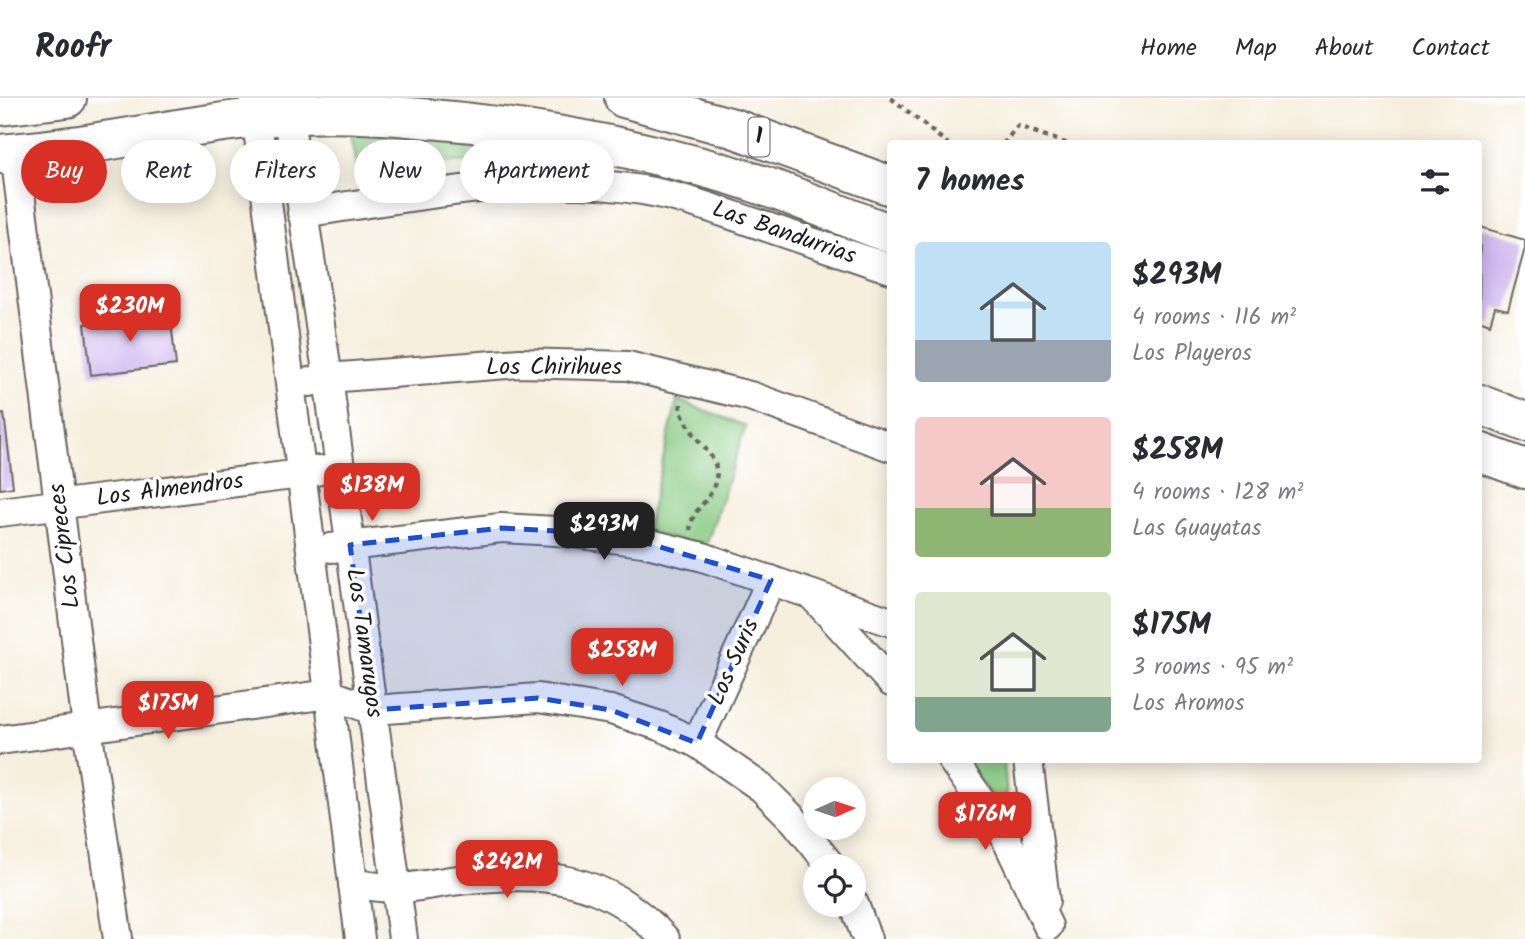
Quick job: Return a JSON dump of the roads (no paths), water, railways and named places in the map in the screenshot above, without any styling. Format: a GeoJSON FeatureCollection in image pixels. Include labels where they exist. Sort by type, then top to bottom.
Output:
{"type":"FeatureCollection","features":[{"type":"Feature","properties":{"kind":"highway"},"geometry":{"type":"LineString","coordinates":[[0,106],[67,98]]}},
{"type":"Feature","properties":{"kind":"highway","name":"1"},"geometry":{"type":"LineString","coordinates":[[624,98],[733,128],[887,185]]}},
{"type":"Feature","properties":{"kind":"highway","name":"1"},"geometry":{"type":"LineString","coordinates":[[8,153],[271,107],[503,125],[568,135],[729,174],[887,233]]}},
{"type":"Feature","properties":{"kind":"highway"},"geometry":{"type":"LineString","coordinates":[[1482,405],[1525,422]]}},
{"type":"Feature","properties":{"kind":"highway"},"geometry":{"type":"LineString","coordinates":[[1482,453],[1525,469]]}},
{"type":"Feature","properties":{"kind":"street","name":"Los Tamarugos"},"geometry":{"type":"LineString","coordinates":[[271,107],[302,213],[340,464],[403,939]]}},
{"type":"Feature","properties":{"kind":"street","name":"Los Tamarugos"},"geometry":{"type":"LineString","coordinates":[[271,107],[290,386],[360,939]]}},
{"type":"Feature","properties":{"kind":"street","name":"Los Cipreces"},"geometry":{"type":"LineString","coordinates":[[8,153],[60,503],[87,727],[118,939]]}},
{"type":"Feature","properties":{"kind":"street","name":"Las Bandurrias"},"geometry":{"type":"LineString","coordinates":[[302,213],[431,194],[503,187],[557,184],[603,186],[676,197],[887,268]]}},
{"type":"Feature","properties":{"kind":"street","name":"Los Chirihues"},"geometry":{"type":"LineString","coordinates":[[290,386],[328,378],[520,363],[572,362],[628,366],[750,396],[887,446]]}},
{"type":"Feature","properties":{"kind":"street","name":"Los Almendros"},"geometry":{"type":"LineString","coordinates":[[0,512],[301,474],[340,464]]}},
{"type":"Feature","properties":{"kind":"street"},"geometry":{"type":"LineString","coordinates":[[311,550],[501,528],[556,531],[643,542],[687,553],[887,621]]}},
{"type":"Feature","properties":{"kind":"street","name":"Los Suris"},"geometry":{"type":"LineString","coordinates":[[697,743],[771,580]]}},
{"type":"Feature","properties":{"kind":"street"},"geometry":{"type":"LineString","coordinates":[[810,593],[887,678]]}},
{"type":"Feature","properties":{"kind":"street"},"geometry":{"type":"LineString","coordinates":[[0,740],[329,694],[373,710],[538,698],[611,710],[660,726],[697,743],[762,788],[794,820],[821,854]]}},
{"type":"Feature","properties":{"kind":"street"},"geometry":{"type":"LineString","coordinates":[[954,763],[1002,830],[1048,933]]}},
{"type":"Feature","properties":{"kind":"street"},"geometry":{"type":"LineString","coordinates":[[1028,763],[1048,933]]}},
{"type":"Feature","properties":{"kind":"street"},"geometry":{"type":"LineString","coordinates":[[353,884],[396,888],[532,874],[570,881],[609,894],[645,917],[665,939]]}},
{"type":"Feature","properties":{"kind":"street"},"geometry":{"type":"LineString","coordinates":[[859,917],[867,939]]}}]}
